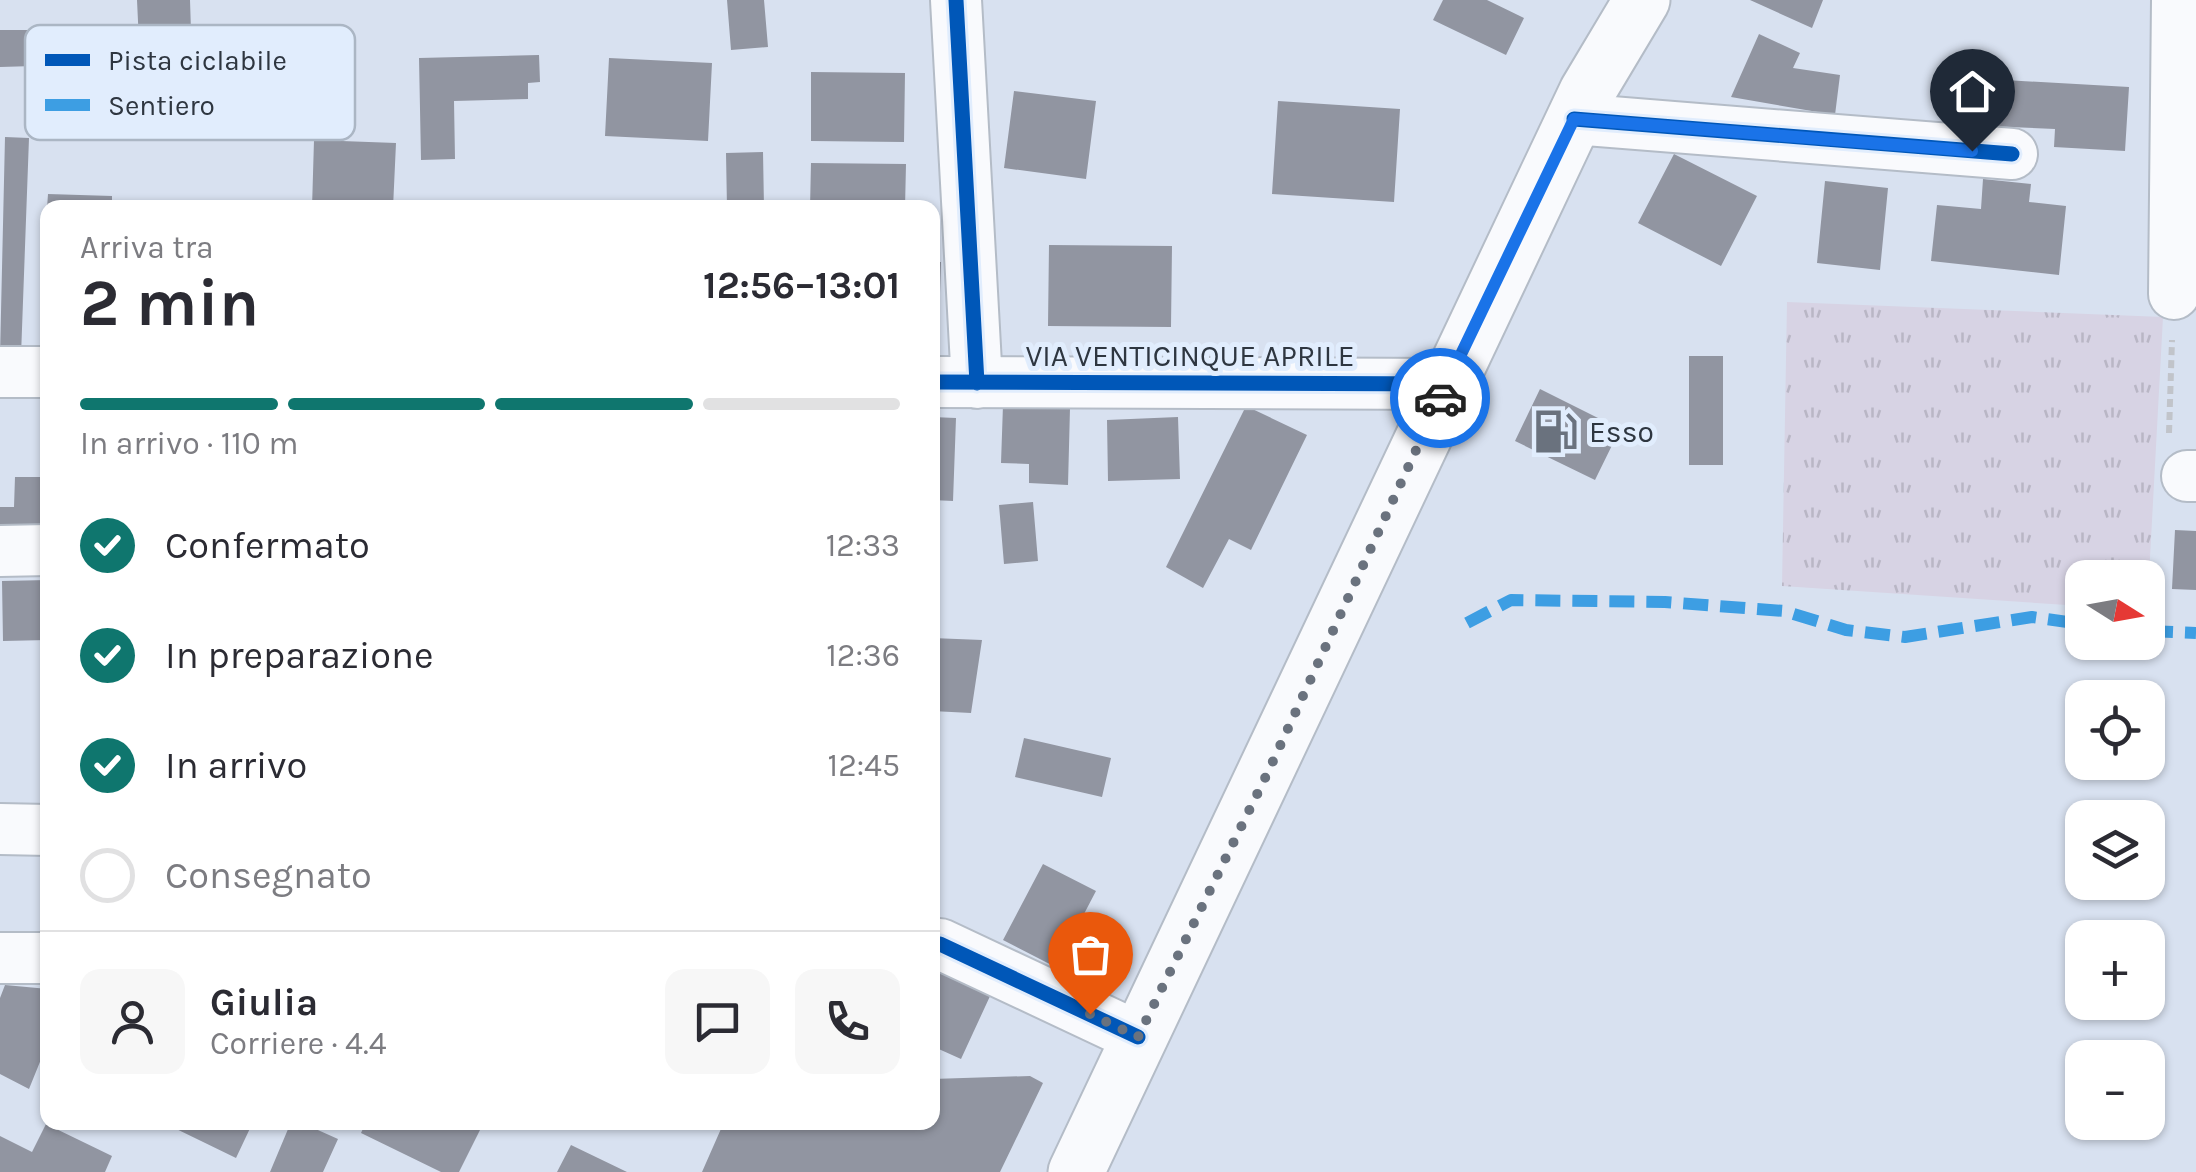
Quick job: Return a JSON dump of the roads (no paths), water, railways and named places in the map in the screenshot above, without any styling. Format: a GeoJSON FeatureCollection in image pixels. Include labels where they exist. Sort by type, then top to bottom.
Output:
{"type":"FeatureCollection","features":[{"type":"Feature","properties":{"kind":"main road"},"geometry":{"type":"LineString","coordinates":[[1581,105],[1620,0]]}},
{"type":"Feature","properties":{"kind":"main road"},"geometry":{"type":"LineString","coordinates":[[1076,1172],[1581,105],[1642,0]]}},
{"type":"Feature","properties":{"kind":"street"},"geometry":{"type":"LineString","coordinates":[[955,383],[956,0]]}},
{"type":"Feature","properties":{"kind":"street"},"geometry":{"type":"LineString","coordinates":[[2174,294],[2177,0]]}},
{"type":"Feature","properties":{"kind":"street"},"geometry":{"type":"LineString","coordinates":[[1581,105],[2012,154]]}},
{"type":"Feature","properties":{"kind":"street"},"geometry":{"type":"LineString","coordinates":[[0,372],[40,372]]}},
{"type":"Feature","properties":{"kind":"street","name":"VIA VENTICINQUE APRILE"},"geometry":{"type":"LineString","coordinates":[[955,383],[1447,384]]}},
{"type":"Feature","properties":{"kind":"street"},"geometry":{"type":"LineString","coordinates":[[0,551],[40,550]]}},
{"type":"Feature","properties":{"kind":"street"},"geometry":{"type":"LineString","coordinates":[[0,828],[40,830]]}},
{"type":"Feature","properties":{"kind":"street"},"geometry":{"type":"LineString","coordinates":[[940,944],[1138,1037]]}},
{"type":"Feature","properties":{"kind":"street"},"geometry":{"type":"LineString","coordinates":[[0,958],[40,958]]}},
{"type":"Feature","properties":{"kind":"place","name":"Esso"},"geometry":{"type":"Point","coordinates":[1556,432]}}]}
